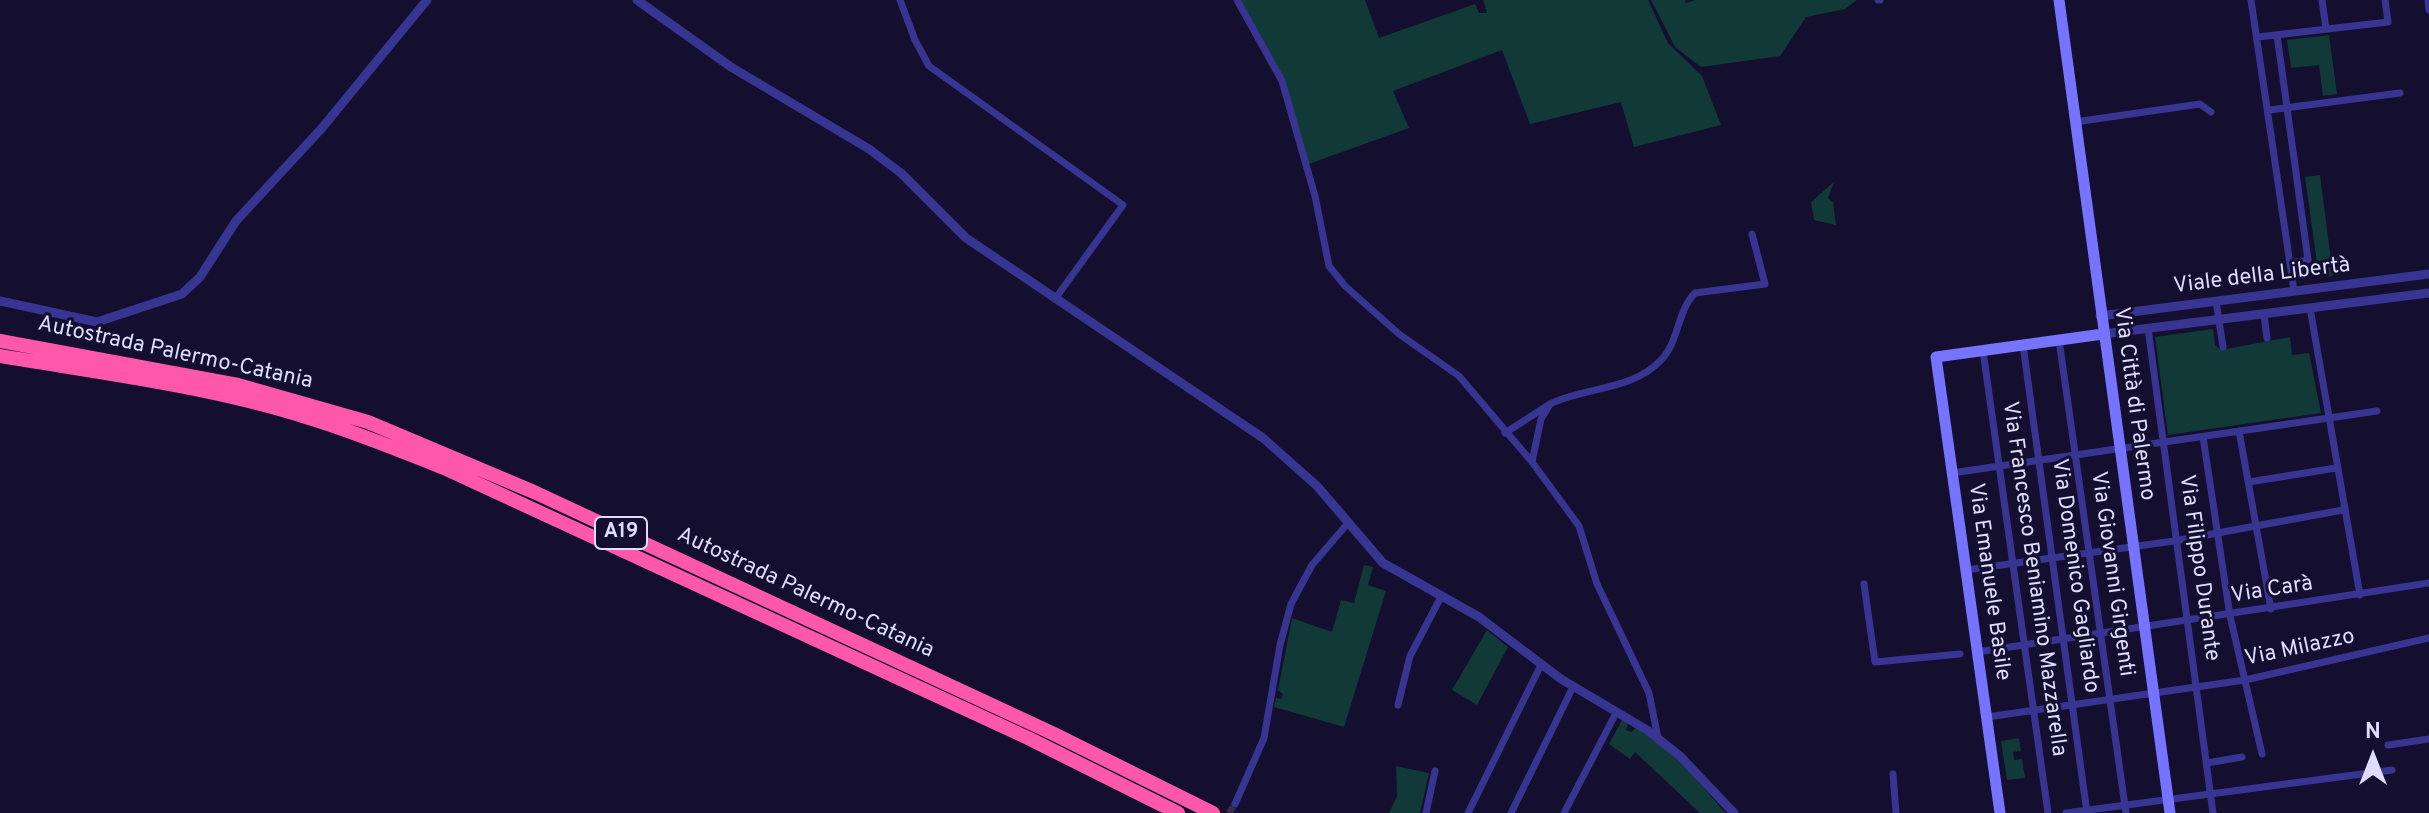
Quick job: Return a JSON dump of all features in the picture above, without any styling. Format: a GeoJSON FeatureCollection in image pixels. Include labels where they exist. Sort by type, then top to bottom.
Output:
{"type":"FeatureCollection","features":[{"type":"Feature","properties":{"kind":"highway","name":"Autostrada Palermo-Catania"},"geometry":{"type":"LineString","coordinates":[[0,341],[238,385],[304,401],[411,439],[1052,733],[1213,813]]}},
{"type":"Feature","properties":{"kind":"highway","name":"Autostrada Palermo-Catania"},"geometry":{"type":"LineString","coordinates":[[0,356],[215,395],[305,416],[377,442],[444,468],[1000,725],[1178,813]]}},
{"type":"Feature","properties":{"kind":"main road","name":"Via Città di Palermo"},"geometry":{"type":"LineString","coordinates":[[2059,0],[2170,813]]}},
{"type":"Feature","properties":{"kind":"main road"},"geometry":{"type":"LineString","coordinates":[[1983,351],[2103,334]]}},
{"type":"Feature","properties":{"kind":"main road","name":"Via Emanuele Basile"},"geometry":{"type":"LineString","coordinates":[[1983,351],[1936,357],[2000,813]]}},
{"type":"Feature","properties":{"kind":"street"},"geometry":{"type":"LineString","coordinates":[[0,301],[97,322],[182,294],[200,277],[236,221],[322,128],[427,0]]}},
{"type":"Feature","properties":{"kind":"street"},"geometry":{"type":"LineString","coordinates":[[637,0],[731,67],[869,149],[901,173],[966,238],[1263,438],[1317,486],[1383,563],[1479,617],[1573,687],[1658,739],[1734,813]]}},
{"type":"Feature","properties":{"kind":"street"},"geometry":{"type":"LineString","coordinates":[[900,0],[929,66],[1123,205],[1055,299]]}},
{"type":"Feature","properties":{"kind":"street"},"geometry":{"type":"LineString","coordinates":[[1237,0],[1282,81],[1315,196],[1329,266],[1345,286],[1399,334],[1459,376],[1532,462],[1579,526],[1597,584],[1649,693],[1658,739]]}},
{"type":"Feature","properties":{"kind":"street"},"geometry":{"type":"LineString","coordinates":[[2251,0],[2294,291]]}},
{"type":"Feature","properties":{"kind":"street"},"geometry":{"type":"LineString","coordinates":[[2322,0],[2326,29]]}},
{"type":"Feature","properties":{"kind":"street"},"geometry":{"type":"LineString","coordinates":[[2258,37],[2388,22],[2385,0]]}},
{"type":"Feature","properties":{"kind":"street"},"geometry":{"type":"LineString","coordinates":[[2428,0],[2429,10]]}},
{"type":"Feature","properties":{"kind":"street"},"geometry":{"type":"LineString","coordinates":[[2277,35],[2308,260],[2290,263]]}},
{"type":"Feature","properties":{"kind":"street"},"geometry":{"type":"LineString","coordinates":[[2269,110],[2400,93]]}},
{"type":"Feature","properties":{"kind":"street"},"geometry":{"type":"LineString","coordinates":[[2075,122],[2200,104],[2211,112]]}},
{"type":"Feature","properties":{"kind":"street"},"geometry":{"type":"LineString","coordinates":[[1505,433],[1550,404],[1642,375],[1662,360],[1687,301],[1695,293],[1765,284],[1752,234]]}},
{"type":"Feature","properties":{"kind":"street","name":"Viale della Libertà"},"geometry":{"type":"LineString","coordinates":[[2100,316],[2429,274]]}},
{"type":"Feature","properties":{"kind":"street"},"geometry":{"type":"LineString","coordinates":[[2340,286],[2343,304]]}},
{"type":"Feature","properties":{"kind":"street","name":"Viale della Libertà"},"geometry":{"type":"LineString","coordinates":[[2103,334],[2429,293]]}},
{"type":"Feature","properties":{"kind":"street"},"geometry":{"type":"LineString","coordinates":[[2216,301],[2223,347]]}},
{"type":"Feature","properties":{"kind":"street"},"geometry":{"type":"LineString","coordinates":[[2310,308],[2360,595]]}},
{"type":"Feature","properties":{"kind":"street"},"geometry":{"type":"LineString","coordinates":[[2264,314],[2267,338]]}},
{"type":"Feature","properties":{"kind":"street","name":"Via Filippo Durante"},"geometry":{"type":"LineString","coordinates":[[2148,328],[2174,541],[2198,687],[2213,813]]}},
{"type":"Feature","properties":{"kind":"street","name":"Via Giovanni Girgenti"},"geometry":{"type":"LineString","coordinates":[[2059,340],[2126,809]]}},
{"type":"Feature","properties":{"kind":"street","name":"Via Domenico Gagliardo"},"geometry":{"type":"LineString","coordinates":[[2023,345],[2066,639],[2087,812]]}},
{"type":"Feature","properties":{"kind":"street","name":"Via Francesco Beniamino Mazzarella"},"geometry":{"type":"LineString","coordinates":[[1983,351],[2048,813]]}},
{"type":"Feature","properties":{"kind":"street"},"geometry":{"type":"LineString","coordinates":[[1532,462],[1539,425],[1550,404]]}},
{"type":"Feature","properties":{"kind":"street"},"geometry":{"type":"LineString","coordinates":[[1952,473],[2377,411]]}},
{"type":"Feature","properties":{"kind":"street"},"geometry":{"type":"LineString","coordinates":[[1523,419],[1533,417],[1539,425]]}},
{"type":"Feature","properties":{"kind":"street"},"geometry":{"type":"LineString","coordinates":[[2239,431],[2271,609]]}},
{"type":"Feature","properties":{"kind":"street"},"geometry":{"type":"LineString","coordinates":[[2203,437],[2230,616],[2262,754]]}},
{"type":"Feature","properties":{"kind":"street"},"geometry":{"type":"LineString","coordinates":[[2249,482],[2336,468]]}},
{"type":"Feature","properties":{"kind":"street"},"geometry":{"type":"LineString","coordinates":[[1966,570],[2174,541],[2343,510]]}},
{"type":"Feature","properties":{"kind":"street"},"geometry":{"type":"LineString","coordinates":[[1235,804],[1264,738],[1280,645],[1291,604],[1312,565],[1348,523]]}},
{"type":"Feature","properties":{"kind":"street","name":"Via Carà"},"geometry":{"type":"LineString","coordinates":[[1977,652],[2230,616],[2429,583]]}},
{"type":"Feature","properties":{"kind":"street"},"geometry":{"type":"LineString","coordinates":[[1864,584],[1875,662],[1960,654]]}},
{"type":"Feature","properties":{"kind":"street"},"geometry":{"type":"LineString","coordinates":[[1398,705],[1410,656],[1442,595]]}},
{"type":"Feature","properties":{"kind":"street","name":"Via Milazzo"},"geometry":{"type":"LineString","coordinates":[[1987,717],[2245,680],[2429,638]]}},
{"type":"Feature","properties":{"kind":"street"},"geometry":{"type":"LineString","coordinates":[[1468,813],[1541,665]]}},
{"type":"Feature","properties":{"kind":"street"},"geometry":{"type":"LineString","coordinates":[[1511,813],[1573,687]]}},
{"type":"Feature","properties":{"kind":"street"},"geometry":{"type":"LineString","coordinates":[[1564,813],[1616,713]]}},
{"type":"Feature","properties":{"kind":"street"},"geometry":{"type":"LineString","coordinates":[[2388,745],[2429,739]]}},
{"type":"Feature","properties":{"kind":"street"},"geometry":{"type":"LineString","coordinates":[[2207,763],[2242,757]]}},
{"type":"Feature","properties":{"kind":"street"},"geometry":{"type":"LineString","coordinates":[[2066,813],[2126,809],[2168,800],[2392,770]]}},
{"type":"Feature","properties":{"kind":"street"},"geometry":{"type":"LineString","coordinates":[[1426,813],[1435,771]]}},
{"type":"Feature","properties":{"kind":"street"},"geometry":{"type":"LineString","coordinates":[[1893,774],[1896,813]]}},
{"type":"Feature","properties":{"kind":"green space"},"geometry":{"type":"Polygon","coordinates":[[[1237,0],[1365,0],[1379,38],[1475,4],[1479,13],[1487,13],[1483,0],[1648,0],[1668,43],[1702,76],[1721,125],[1634,147],[1621,102],[1530,124],[1502,50],[1393,91],[1409,128],[1306,165],[1282,81],[1237,0]]]}},
{"type":"Feature","properties":{"kind":"green space"},"geometry":{"type":"Polygon","coordinates":[[[1651,0],[1685,0],[1686,3],[1695,0],[1857,0],[1845,9],[1806,17],[1780,56],[1701,67],[1675,47],[1651,0]]]}},
{"type":"Feature","properties":{"kind":"green space"},"geometry":{"type":"Polygon","coordinates":[[[2329,35],[2337,94],[2323,96],[2319,65],[2291,68],[2287,40],[2329,35]]]}},
{"type":"Feature","properties":{"kind":"green space"},"geometry":{"type":"Polygon","coordinates":[[[2320,175],[2333,276],[2319,277],[2305,177],[2320,175]]]}},
{"type":"Feature","properties":{"kind":"green space"},"geometry":{"type":"Polygon","coordinates":[[[1834,182],[1828,198],[1833,202],[1836,225],[1814,220],[1811,202],[1834,182]]]}},
{"type":"Feature","properties":{"kind":"green space"},"geometry":{"type":"Polygon","coordinates":[[[2213,329],[2215,345],[2221,350],[2290,337],[2292,355],[2309,353],[2321,413],[2168,435],[2155,337],[2213,329]]]}},
{"type":"Feature","properties":{"kind":"green space"},"geometry":{"type":"Polygon","coordinates":[[[1364,565],[1373,567],[1368,585],[1386,591],[1344,727],[1274,707],[1276,698],[1281,699],[1283,694],[1278,690],[1292,618],[1332,632],[1341,600],[1354,603],[1364,565]]]}},
{"type":"Feature","properties":{"kind":"green space"},"geometry":{"type":"Polygon","coordinates":[[[1487,630],[1508,647],[1477,705],[1452,690],[1487,630]]]}},
{"type":"Feature","properties":{"kind":"green space"},"geometry":{"type":"Polygon","coordinates":[[[1622,720],[1628,723],[1626,730],[1631,732],[1636,728],[1672,755],[1725,813],[1700,813],[1635,752],[1630,759],[1609,744],[1622,720]]]}},
{"type":"Feature","properties":{"kind":"green space"},"geometry":{"type":"Polygon","coordinates":[[[2019,738],[2021,751],[2013,752],[2014,760],[2022,759],[2025,778],[2007,780],[2001,741],[2019,738]]]}},
{"type":"Feature","properties":{"kind":"green space"},"geometry":{"type":"Polygon","coordinates":[[[1396,766],[1429,773],[1420,813],[1389,813],[1397,796],[1396,766]]]}},
{"type":"Feature","properties":{"kind":"tunnel"},"geometry":{"type":"LineString","coordinates":[[1229,813],[1235,804]]}}]}
